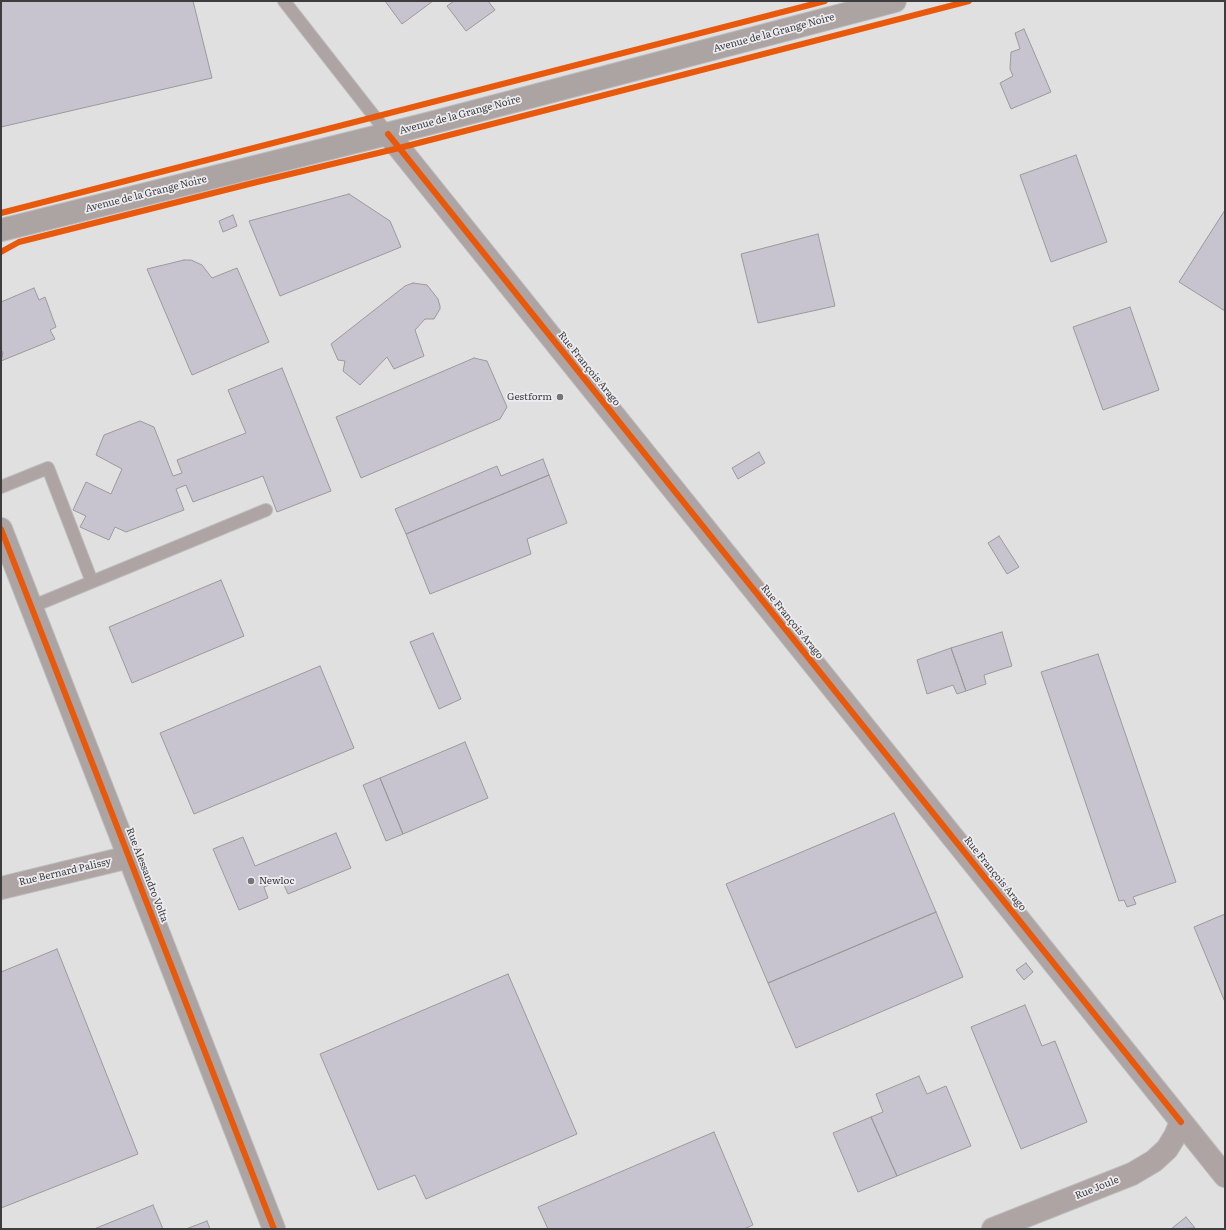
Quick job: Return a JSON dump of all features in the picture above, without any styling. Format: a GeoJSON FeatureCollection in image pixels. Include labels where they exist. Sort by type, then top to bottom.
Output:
{"type":"FeatureCollection","features":[{"type":"Feature","properties":{"kind":"street","name":"Avenue de la Grange Noire"},"geometry":{"type":"LineString","coordinates":[[1,230],[388,134],[895,1]]}},
{"type":"Feature","properties":{"kind":"street","name":"Rue François Arago"},"geometry":{"type":"LineString","coordinates":[[388,134],[1225,1176]]}},
{"type":"Feature","properties":{"kind":"street","name":"Rue Alessandro Volta"},"geometry":{"type":"LineString","coordinates":[[1,529],[274,1229]]}},
{"type":"Feature","properties":{"kind":"street","name":"Rue Bernard Palissy"},"geometry":{"type":"LineString","coordinates":[[1,888],[129,857]]}},
{"type":"Feature","properties":{"kind":"street","name":"Rue Joule"},"geometry":{"type":"LineString","coordinates":[[994,1229],[1132,1174],[1154,1161],[1167,1149],[1181,1122]]}},
{"type":"Feature","properties":{"kind":"lane"},"geometry":{"type":"LineString","coordinates":[[284,1],[388,134]]}},
{"type":"Feature","properties":{"kind":"lane"},"geometry":{"type":"LineString","coordinates":[[1,487],[48,468],[92,582]]}},
{"type":"Feature","properties":{"kind":"lane"},"geometry":{"type":"LineString","coordinates":[[31,607],[266,510]]}},
{"type":"Feature","properties":{"kind":"building"},"geometry":{"type":"Polygon","coordinates":[[[1,1],[193,1],[212,78],[1,127],[1,1]]]}},
{"type":"Feature","properties":{"kind":"building"},"geometry":{"type":"Polygon","coordinates":[[[385,1],[433,1],[402,24],[385,1]]]}},
{"type":"Feature","properties":{"kind":"building"},"geometry":{"type":"Polygon","coordinates":[[[454,1],[488,1],[495,10],[466,31],[447,6],[454,1]]]}},
{"type":"Feature","properties":{"kind":"building"},"geometry":{"type":"Polygon","coordinates":[[[1024,29],[1051,92],[1011,109],[1000,83],[1013,76],[1010,69],[1011,52],[1020,49],[1015,33],[1024,29]]]}},
{"type":"Feature","properties":{"kind":"building"},"geometry":{"type":"Polygon","coordinates":[[[1076,155],[1107,242],[1051,262],[1020,175],[1076,155]]]}},
{"type":"Feature","properties":{"kind":"building"},"geometry":{"type":"Polygon","coordinates":[[[349,194],[390,221],[401,247],[280,296],[249,221],[349,194]]]}},
{"type":"Feature","properties":{"kind":"building"},"geometry":{"type":"Polygon","coordinates":[[[1225,210],[1225,311],[1179,282],[1225,210]]]}},
{"type":"Feature","properties":{"kind":"building"},"geometry":{"type":"Polygon","coordinates":[[[233,215],[237,226],[223,232],[219,221],[233,215]]]}},
{"type":"Feature","properties":{"kind":"building"},"geometry":{"type":"Polygon","coordinates":[[[818,234],[835,306],[758,323],[741,254],[818,234]]]}},
{"type":"Feature","properties":{"kind":"building"},"geometry":{"type":"Polygon","coordinates":[[[184,260],[191,260],[202,265],[212,278],[237,268],[269,342],[192,375],[147,269],[184,260]]]}},
{"type":"Feature","properties":{"kind":"building"},"geometry":{"type":"Polygon","coordinates":[[[413,283],[427,285],[438,299],[440,306],[440,309],[434,319],[425,319],[415,330],[424,356],[394,369],[387,357],[360,385],[343,371],[345,361],[338,360],[331,344],[405,286],[413,283]]]}},
{"type":"Feature","properties":{"kind":"building"},"geometry":{"type":"Polygon","coordinates":[[[34,288],[39,300],[45,297],[56,327],[50,330],[55,339],[1,361],[3,352],[1,351],[1,302],[34,288]]]}},
{"type":"Feature","properties":{"kind":"building"},"geometry":{"type":"Polygon","coordinates":[[[1130,307],[1159,390],[1103,410],[1073,327],[1130,307]]]}},
{"type":"Feature","properties":{"kind":"building"},"geometry":{"type":"Polygon","coordinates":[[[474,358],[487,361],[507,407],[500,419],[361,478],[336,417],[474,358]]]}},
{"type":"Feature","properties":{"kind":"building"},"geometry":{"type":"Polygon","coordinates":[[[282,368],[331,491],[277,512],[263,476],[193,502],[186,485],[176,489],[184,510],[126,532],[115,527],[109,540],[80,527],[86,516],[73,510],[86,482],[111,494],[122,469],[96,455],[104,435],[140,421],[154,427],[173,476],[182,473],[177,460],[246,433],[228,390],[282,368]]]}},
{"type":"Feature","properties":{"kind":"building"},"geometry":{"type":"Polygon","coordinates":[[[759,452],[765,463],[738,479],[732,468],[759,452]]]}},
{"type":"Feature","properties":{"kind":"building"},"geometry":{"type":"Polygon","coordinates":[[[543,459],[549,475],[406,534],[395,509],[497,466],[501,476],[543,459]]]}},
{"type":"Feature","properties":{"kind":"building"},"geometry":{"type":"Polygon","coordinates":[[[549,475],[567,523],[527,539],[531,554],[430,594],[406,534],[549,475]]]}},
{"type":"Feature","properties":{"kind":"building"},"geometry":{"type":"Polygon","coordinates":[[[999,536],[1019,567],[1007,574],[988,543],[999,536]]]}},
{"type":"Feature","properties":{"kind":"building"},"geometry":{"type":"Polygon","coordinates":[[[221,580],[244,636],[132,683],[109,627],[221,580]]]}},
{"type":"Feature","properties":{"kind":"building"},"geometry":{"type":"Polygon","coordinates":[[[1002,632],[1012,666],[984,675],[986,684],[966,691],[951,648],[1002,632]]]}},
{"type":"Feature","properties":{"kind":"building"},"geometry":{"type":"Polygon","coordinates":[[[433,633],[461,699],[439,709],[410,642],[433,633]]]}},
{"type":"Feature","properties":{"kind":"building"},"geometry":{"type":"Polygon","coordinates":[[[951,648],[966,691],[957,694],[953,685],[927,694],[917,660],[951,648]]]}},
{"type":"Feature","properties":{"kind":"building"},"geometry":{"type":"Polygon","coordinates":[[[1098,654],[1176,882],[1133,897],[1136,904],[1127,907],[1124,900],[1119,901],[1041,672],[1098,654]]]}},
{"type":"Feature","properties":{"kind":"building"},"geometry":{"type":"Polygon","coordinates":[[[320,666],[354,748],[194,814],[160,733],[320,666]]]}},
{"type":"Feature","properties":{"kind":"building"},"geometry":{"type":"Polygon","coordinates":[[[465,742],[488,798],[403,834],[380,778],[465,742]]]}},
{"type":"Feature","properties":{"kind":"building"},"geometry":{"type":"Polygon","coordinates":[[[380,778],[403,834],[386,841],[363,785],[380,778]]]}},
{"type":"Feature","properties":{"kind":"building"},"geometry":{"type":"Polygon","coordinates":[[[894,813],[936,912],[768,983],[726,884],[894,813]]]}},
{"type":"Feature","properties":{"kind":"building"},"geometry":{"type":"Polygon","coordinates":[[[336,833],[351,868],[288,894],[282,880],[264,887],[268,898],[239,910],[213,849],[243,837],[255,866],[336,833]]]}},
{"type":"Feature","properties":{"kind":"building"},"geometry":{"type":"Polygon","coordinates":[[[936,912],[963,977],[796,1048],[768,983],[936,912]]]}},
{"type":"Feature","properties":{"kind":"building"},"geometry":{"type":"Polygon","coordinates":[[[1225,914],[1225,1002],[1194,927],[1225,914]]]}},
{"type":"Feature","properties":{"kind":"building"},"geometry":{"type":"Polygon","coordinates":[[[57,949],[138,1154],[1,1208],[1,972],[57,949]]]}},
{"type":"Feature","properties":{"kind":"building"},"geometry":{"type":"Polygon","coordinates":[[[1026,963],[1033,972],[1024,980],[1016,970],[1026,963]]]}},
{"type":"Feature","properties":{"kind":"building"},"geometry":{"type":"Polygon","coordinates":[[[508,974],[577,1134],[426,1199],[415,1175],[378,1190],[320,1054],[508,974]]]}},
{"type":"Feature","properties":{"kind":"building"},"geometry":{"type":"Polygon","coordinates":[[[1025,1005],[1042,1046],[1055,1041],[1087,1122],[1021,1149],[971,1027],[1025,1005]]]}},
{"type":"Feature","properties":{"kind":"building"},"geometry":{"type":"Polygon","coordinates":[[[919,1076],[927,1094],[946,1086],[971,1146],[897,1176],[871,1117],[883,1112],[876,1094],[919,1076]]]}},
{"type":"Feature","properties":{"kind":"building"},"geometry":{"type":"Polygon","coordinates":[[[871,1117],[897,1176],[858,1192],[833,1133],[871,1117]]]}},
{"type":"Feature","properties":{"kind":"building"},"geometry":{"type":"Polygon","coordinates":[[[714,1132],[753,1225],[744,1229],[548,1229],[538,1207],[714,1132]]]}},
{"type":"Feature","properties":{"kind":"building"},"geometry":{"type":"Polygon","coordinates":[[[153,1205],[163,1229],[94,1229],[153,1205]]]}},
{"type":"Feature","properties":{"kind":"building"},"geometry":{"type":"Polygon","coordinates":[[[1186,1217],[1195,1228],[1171,1229],[1186,1217]]]}},
{"type":"Feature","properties":{"kind":"building"},"geometry":{"type":"Polygon","coordinates":[[[207,1221],[210,1229],[186,1229],[207,1221]]]}},
{"type":"Feature","properties":{"kind":"cycle path"},"geometry":{"type":"LineString","coordinates":[[1,213],[825,1]]}},
{"type":"Feature","properties":{"kind":"cycle path"},"geometry":{"type":"LineString","coordinates":[[1,252],[19,242],[399,148],[969,1]]}},
{"type":"Feature","properties":{"kind":"cycle path"},"geometry":{"type":"LineString","coordinates":[[388,134],[1181,1122]]}},
{"type":"Feature","properties":{"kind":"cycle path"},"geometry":{"type":"LineString","coordinates":[[1,529],[274,1229]]}},
{"type":"Feature","properties":{"kind":"place","name":"Gestform"},"geometry":{"type":"Point","coordinates":[560,397]}},
{"type":"Feature","properties":{"kind":"place","name":"Newloc"},"geometry":{"type":"Point","coordinates":[251,881]}}]}
